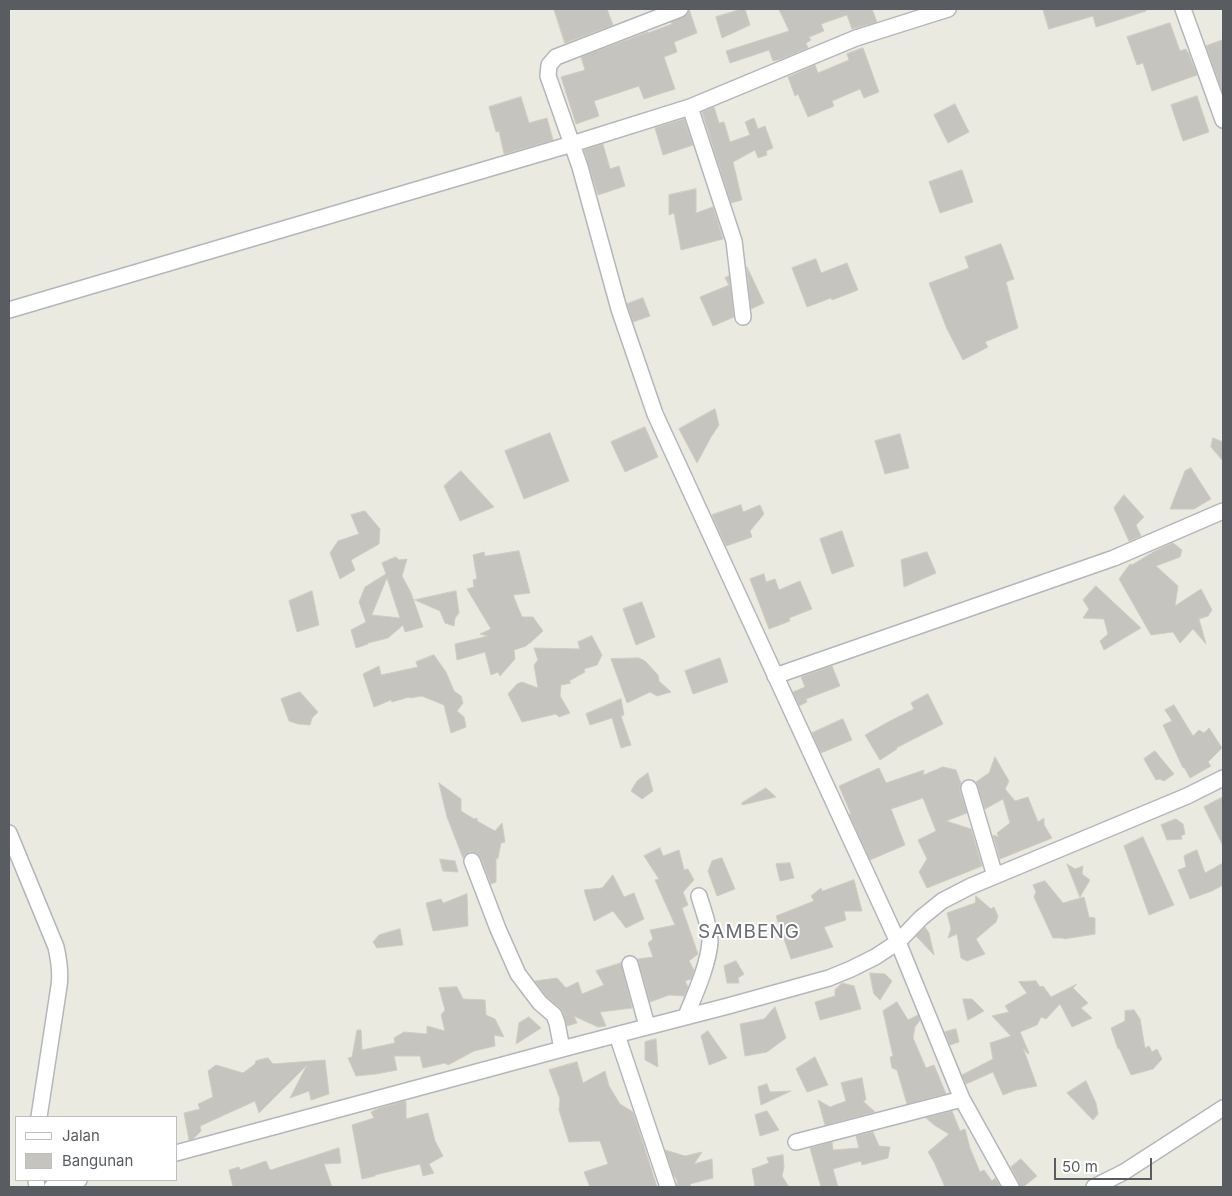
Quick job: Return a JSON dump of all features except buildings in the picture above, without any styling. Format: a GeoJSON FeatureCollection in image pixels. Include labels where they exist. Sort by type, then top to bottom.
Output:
{"type":"FeatureCollection","features":[{"type":"Feature","properties":{"kind":"street"},"geometry":{"type":"LineString","coordinates":[[680,9],[556,57],[549,65],[548,76],[580,167],[619,309],[655,414],[898,942],[962,1099],[1011,1187]]}},
{"type":"Feature","properties":{"kind":"street"},"geometry":{"type":"LineString","coordinates":[[9,310],[572,144],[690,107],[856,38],[948,9]]}},
{"type":"Feature","properties":{"kind":"street"},"geometry":{"type":"LineString","coordinates":[[1183,9],[1223,120]]}},
{"type":"Feature","properties":{"kind":"street"},"geometry":{"type":"LineString","coordinates":[[690,107],[734,241],[743,317]]}},
{"type":"Feature","properties":{"kind":"street"},"geometry":{"type":"LineString","coordinates":[[775,676],[1114,558],[1223,511]]}},
{"type":"Feature","properties":{"kind":"street"},"geometry":{"type":"LineString","coordinates":[[178,1152],[829,978],[875,957],[898,942],[942,901],[971,886],[1187,796],[1223,778]]}},
{"type":"Feature","properties":{"kind":"street"},"geometry":{"type":"LineString","coordinates":[[970,788],[995,876]]}},
{"type":"Feature","properties":{"kind":"street"},"geometry":{"type":"LineString","coordinates":[[9,833],[56,947],[59,963],[59,986],[39,1116]]}},
{"type":"Feature","properties":{"kind":"street"},"geometry":{"type":"LineString","coordinates":[[472,861],[518,974],[540,1003],[554,1016],[562,1049]]}},
{"type":"Feature","properties":{"kind":"street"},"geometry":{"type":"LineString","coordinates":[[686,1016],[705,967],[710,941],[699,896]]}},
{"type":"Feature","properties":{"kind":"street"},"geometry":{"type":"LineString","coordinates":[[630,964],[648,1026]]}},
{"type":"Feature","properties":{"kind":"street"},"geometry":{"type":"LineString","coordinates":[[618,1035],[668,1187]]}},
{"type":"Feature","properties":{"kind":"street"},"geometry":{"type":"LineString","coordinates":[[796,1142],[962,1099]]}},
{"type":"Feature","properties":{"kind":"street"},"geometry":{"type":"LineString","coordinates":[[1094,1187],[1124,1172],[1223,1108]]}},
{"type":"Feature","properties":{"kind":"street"},"geometry":{"type":"LineString","coordinates":[[52,1187],[75,1181]]}},
{"type":"Feature","properties":{"kind":"district","name":"SAMBENG"},"geometry":{"type":"Point","coordinates":[749,932]}}]}
